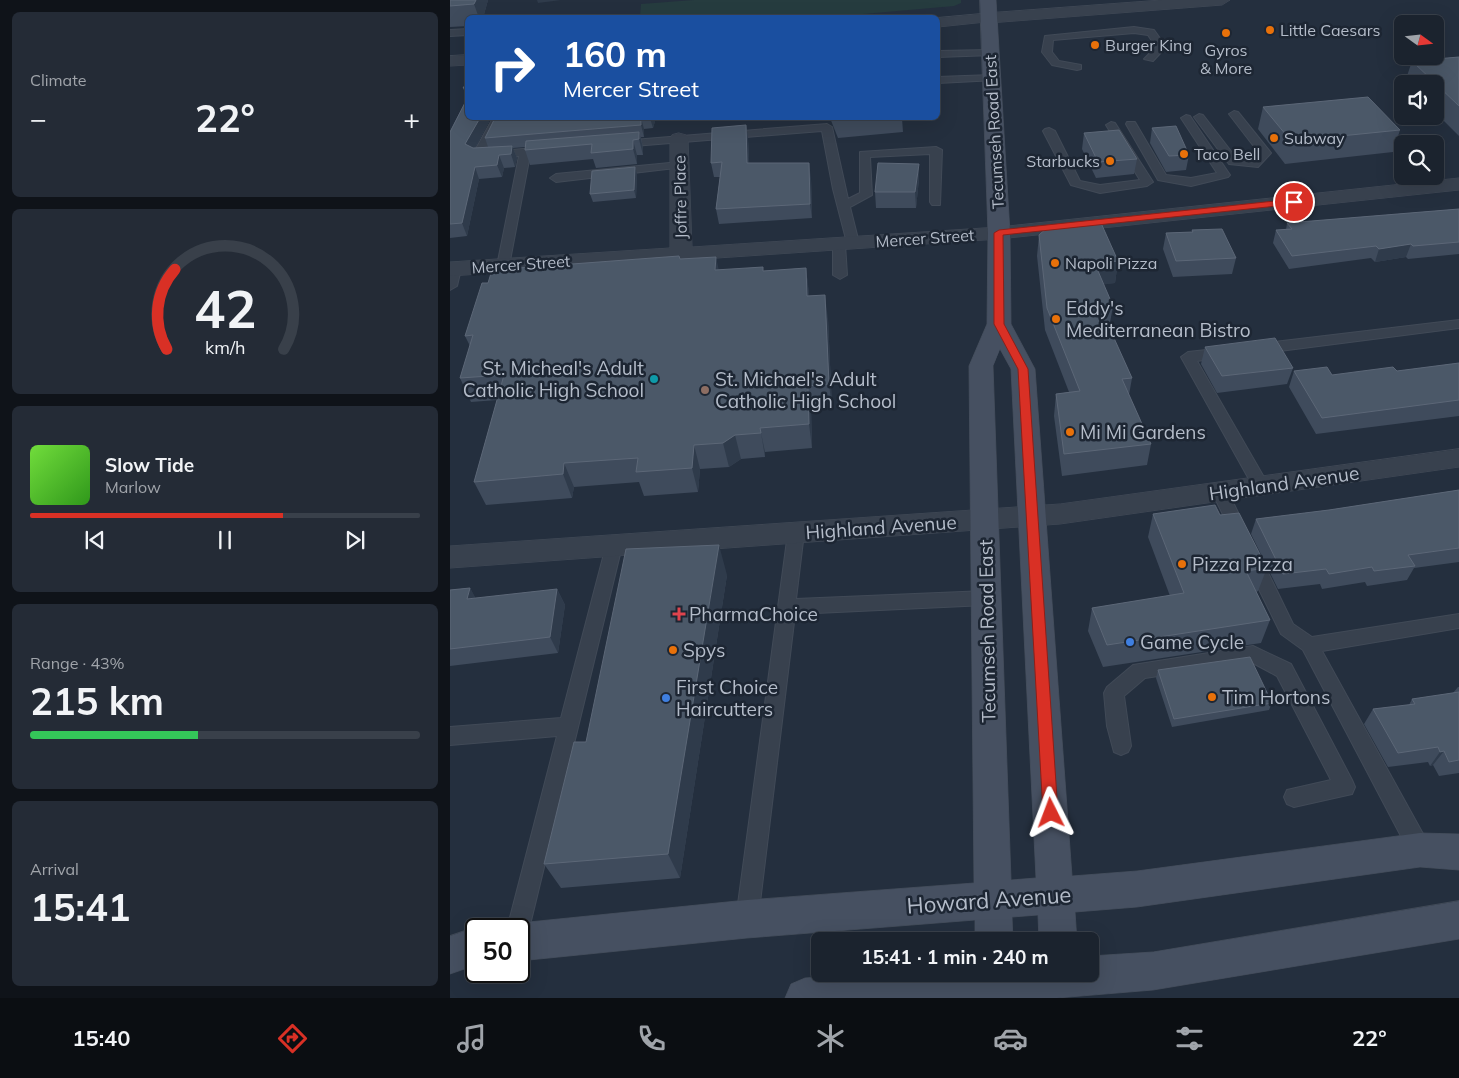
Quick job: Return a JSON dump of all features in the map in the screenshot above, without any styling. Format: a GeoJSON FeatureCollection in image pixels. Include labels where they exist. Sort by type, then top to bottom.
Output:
{"type":"FeatureCollection","features":[{"type":"Feature","properties":{"kind":"main road","name":"Tecumseh Road East"},"geometry":{"type":"LineString","coordinates":[[989,9],[999,233],[999,324],[980,366],[994,932]]}},
{"type":"Feature","properties":{"kind":"main road","name":"Tecumseh Road East"},"geometry":{"type":"LineString","coordinates":[[999,324],[1023,369],[1057,932]]}},
{"type":"Feature","properties":{"kind":"main road","name":"Howard Avenue"},"geometry":{"type":"LineString","coordinates":[[530,941],[747,919],[1137,889],[1420,850],[1459,852]]}},
{"type":"Feature","properties":{"kind":"main road"},"geometry":{"type":"LineString","coordinates":[[1099,972],[1153,971],[1459,920]]}},
{"type":"Feature","properties":{"kind":"main road"},"geometry":{"type":"LineString","coordinates":[[450,955],[465,950]]}},
{"type":"Feature","properties":{"kind":"main road"},"geometry":{"type":"LineString","coordinates":[[805,998],[995,985],[1011,982]]}},
{"type":"Feature","properties":{"kind":"street"},"geometry":{"type":"LineString","coordinates":[[940,21],[989,9],[1222,0]]}},
{"type":"Feature","properties":{"kind":"street"},"geometry":{"type":"LineString","coordinates":[[450,61],[465,60]]}},
{"type":"Feature","properties":{"kind":"street","name":"Joffre Place"},"geometry":{"type":"LineString","coordinates":[[679,140],[681,254]]}},
{"type":"Feature","properties":{"kind":"street","name":"Mercer Street"},"geometry":{"type":"LineString","coordinates":[[452,275],[503,266],[999,233],[1459,184]]}},
{"type":"Feature","properties":{"kind":"street","name":"Highland Avenue"},"geometry":{"type":"LineString","coordinates":[[450,558],[1032,516],[1220,492],[1459,458]]}},
{"type":"Feature","properties":{"kind":"lane"},"geometry":{"type":"LineString","coordinates":[[1077,67],[1056,63],[1047,52],[1048,38],[1134,30],[1151,32],[1161,47],[1148,60]]}},
{"type":"Feature","properties":{"kind":"lane"},"geometry":{"type":"LineString","coordinates":[[450,33],[465,32]]}},
{"type":"Feature","properties":{"kind":"lane"},"geometry":{"type":"LineString","coordinates":[[940,54],[990,52]]}},
{"type":"Feature","properties":{"kind":"lane"},"geometry":{"type":"LineString","coordinates":[[940,80],[992,78]]}},
{"type":"Feature","properties":{"kind":"lane"},"geometry":{"type":"LineString","coordinates":[[1199,117],[1233,162],[1254,165],[1265,153],[1234,114]]}},
{"type":"Feature","properties":{"kind":"lane"},"geometry":{"type":"LineString","coordinates":[[1130,124],[1162,178],[1191,182],[1224,176],[1186,118]]}},
{"type":"Feature","properties":{"kind":"lane"},"geometry":{"type":"LineString","coordinates":[[497,120],[478,156],[564,149]]}},
{"type":"Feature","properties":{"kind":"lane"},"geometry":{"type":"LineString","coordinates":[[1048,131],[1075,183],[1100,189],[1147,182],[1111,126]]}},
{"type":"Feature","properties":{"kind":"lane"},"geometry":{"type":"LineString","coordinates":[[612,145],[827,127],[844,206],[846,243],[840,275]]}},
{"type":"Feature","properties":{"kind":"lane"},"geometry":{"type":"LineString","coordinates":[[844,206],[866,195],[864,154],[936,150],[936,202]]}},
{"type":"Feature","properties":{"kind":"lane"},"geometry":{"type":"LineString","coordinates":[[503,266],[525,152]]}},
{"type":"Feature","properties":{"kind":"lane"},"geometry":{"type":"LineString","coordinates":[[556,178],[680,165]]}},
{"type":"Feature","properties":{"kind":"lane"},"geometry":{"type":"LineString","coordinates":[[1261,486],[1188,357],[1459,324]]}},
{"type":"Feature","properties":{"kind":"lane"},"geometry":{"type":"LineString","coordinates":[[1220,492],[1287,629],[1309,645],[1420,850]]}},
{"type":"Feature","properties":{"kind":"lane"},"geometry":{"type":"LineString","coordinates":[[747,919],[796,533]]}},
{"type":"Feature","properties":{"kind":"lane"},"geometry":{"type":"LineString","coordinates":[[521,918],[614,546]]}},
{"type":"Feature","properties":{"kind":"lane"},"geometry":{"type":"LineString","coordinates":[[786,607],[986,598]]}},
{"type":"Feature","properties":{"kind":"lane"},"geometry":{"type":"LineString","coordinates":[[1309,645],[1459,620]]}},
{"type":"Feature","properties":{"kind":"lane"},"geometry":{"type":"LineString","coordinates":[[1122,746],[1117,726],[1114,692],[1140,671],[1253,654],[1284,670],[1346,787],[1294,797]]}},
{"type":"Feature","properties":{"kind":"lane"},"geometry":{"type":"LineString","coordinates":[[450,736],[570,726]]}},
{"type":"Feature","properties":{"kind":"green space"},"geometry":{"type":"Polygon","coordinates":[[[694,0],[961,0],[961,3],[954,6],[852,15],[640,15],[641,4],[694,0]]]}},
{"type":"Feature","properties":{"kind":"building"},"geometry":{"type":"Polygon","coordinates":[[[450,0],[476,0],[474,4],[450,6],[450,0]]]}},
{"type":"Feature","properties":{"kind":"building"},"geometry":{"type":"Polygon","coordinates":[[[1459,57],[1459,106],[1444,92],[1444,75],[1427,75],[1416,65],[1444,65],[1444,58],[1459,57]]]}},
{"type":"Feature","properties":{"kind":"building"},"geometry":{"type":"Polygon","coordinates":[[[1368,97],[1400,130],[1291,141],[1263,107],[1368,97]]]}},
{"type":"Feature","properties":{"kind":"building"},"geometry":{"type":"Polygon","coordinates":[[[465,103],[465,120],[479,120],[465,144],[473,148],[512,146],[511,154],[499,155],[497,165],[475,167],[462,223],[450,224],[450,132],[465,103]]]}},
{"type":"Feature","properties":{"kind":"building"},"geometry":{"type":"Polygon","coordinates":[[[494,120],[641,120],[641,125],[485,138],[494,120]]]}},
{"type":"Feature","properties":{"kind":"building"},"geometry":{"type":"Polygon","coordinates":[[[746,125],[747,163],[809,163],[810,204],[716,209],[722,162],[711,163],[712,128],[746,125]]]}},
{"type":"Feature","properties":{"kind":"building"},"geometry":{"type":"Polygon","coordinates":[[[1176,126],[1189,155],[1169,156],[1152,128],[1176,126]]]}},
{"type":"Feature","properties":{"kind":"building"},"geometry":{"type":"Polygon","coordinates":[[[1119,130],[1137,159],[1098,162],[1084,133],[1119,130]]]}},
{"type":"Feature","properties":{"kind":"building"},"geometry":{"type":"Polygon","coordinates":[[[639,132],[639,139],[633,140],[633,149],[591,153],[592,144],[525,150],[526,141],[639,132]]]}},
{"type":"Feature","properties":{"kind":"building"},"geometry":{"type":"Polygon","coordinates":[[[878,163],[919,164],[915,192],[875,192],[878,163]]]}},
{"type":"Feature","properties":{"kind":"building"},"geometry":{"type":"Polygon","coordinates":[[[635,167],[634,190],[590,194],[592,171],[635,167]]]}},
{"type":"Feature","properties":{"kind":"building"},"geometry":{"type":"Polygon","coordinates":[[[1459,209],[1459,242],[1413,246],[1411,244],[1379,249],[1376,246],[1292,256],[1276,230],[1292,229],[1287,223],[1459,209]]]}},
{"type":"Feature","properties":{"kind":"building"},"geometry":{"type":"Polygon","coordinates":[[[1101,223],[1118,261],[1095,264],[1113,306],[1100,307],[1132,378],[1122,379],[1151,444],[1064,454],[1056,394],[1080,391],[1047,308],[1039,235],[1048,227],[1101,223]]]}},
{"type":"Feature","properties":{"kind":"building"},"geometry":{"type":"Polygon","coordinates":[[[1222,229],[1236,258],[1176,261],[1166,233],[1193,232],[1192,230],[1222,229]]]}},
{"type":"Feature","properties":{"kind":"building","name":"St. Micheal's Adult Catholic High School"},"geometry":{"type":"Polygon","coordinates":[[[679,256],[680,259],[716,257],[715,270],[763,267],[763,271],[806,268],[807,296],[825,295],[829,384],[808,386],[809,424],[760,428],[761,433],[735,435],[723,443],[694,445],[692,468],[636,472],[638,458],[564,463],[563,474],[474,482],[504,375],[460,378],[473,335],[465,336],[482,283],[488,283],[492,270],[679,256]]]}},
{"type":"Feature","properties":{"kind":"building"},"geometry":{"type":"Polygon","coordinates":[[[1275,338],[1293,368],[1222,376],[1205,347],[1275,338]]]}},
{"type":"Feature","properties":{"kind":"building"},"geometry":{"type":"Polygon","coordinates":[[[1459,363],[1459,400],[1322,418],[1294,371],[1327,367],[1332,375],[1393,367],[1397,371],[1459,363]]]}},
{"type":"Feature","properties":{"kind":"building"},"geometry":{"type":"Polygon","coordinates":[[[1459,490],[1459,548],[1408,555],[1415,566],[1374,571],[1372,567],[1329,574],[1326,569],[1283,574],[1256,519],[1329,510],[1459,490]]]}},
{"type":"Feature","properties":{"kind":"building"},"geometry":{"type":"Polygon","coordinates":[[[1215,505],[1220,515],[1239,513],[1267,568],[1246,571],[1270,620],[1107,645],[1092,608],[1184,593],[1153,514],[1215,505]]]}},
{"type":"Feature","properties":{"kind":"building"},"geometry":{"type":"Polygon","coordinates":[[[719,545],[668,854],[544,864],[574,742],[586,742],[626,549],[719,545]]]}},
{"type":"Feature","properties":{"kind":"building"},"geometry":{"type":"Polygon","coordinates":[[[470,588],[467,599],[557,589],[550,637],[450,649],[450,590],[470,588]]]}},
{"type":"Feature","properties":{"kind":"building","name":"Tim Hortons"},"geometry":{"type":"Polygon","coordinates":[[[1250,657],[1272,703],[1174,719],[1158,670],[1250,657]]]}},
{"type":"Feature","properties":{"kind":"building"},"geometry":{"type":"Polygon","coordinates":[[[1459,692],[1459,760],[1449,762],[1444,751],[1440,752],[1438,747],[1398,753],[1373,709],[1415,704],[1412,699],[1459,692]]]}},
{"type":"Feature","properties":{"kind":"place","name":"Little Caesars"},"geometry":{"type":"Point","coordinates":[1270,30]}},
{"type":"Feature","properties":{"kind":"place","name":"Gyros & More"},"geometry":{"type":"Point","coordinates":[1226,33]}},
{"type":"Feature","properties":{"kind":"place","name":"Burger King"},"geometry":{"type":"Point","coordinates":[1095,45]}},
{"type":"Feature","properties":{"kind":"place","name":"Subway"},"geometry":{"type":"Point","coordinates":[1274,138]}},
{"type":"Feature","properties":{"kind":"place","name":"Taco Bell"},"geometry":{"type":"Point","coordinates":[1184,154]}},
{"type":"Feature","properties":{"kind":"place","name":"Starbucks"},"geometry":{"type":"Point","coordinates":[1110,161]}},
{"type":"Feature","properties":{"kind":"place","name":"Napoli Pizza"},"geometry":{"type":"Point","coordinates":[1055,263]}},
{"type":"Feature","properties":{"kind":"place","name":"Eddy's Mediterranean Bistro"},"geometry":{"type":"Point","coordinates":[1056,319]}},
{"type":"Feature","properties":{"kind":"place","name":"St. Micheal's Adult Catholic High School"},"geometry":{"type":"Point","coordinates":[654,379]}},
{"type":"Feature","properties":{"kind":"place","name":"St. Michael's Adult Catholic High School"},"geometry":{"type":"Point","coordinates":[705,390]}},
{"type":"Feature","properties":{"kind":"place","name":"Mi Mi Gardens"},"geometry":{"type":"Point","coordinates":[1070,432]}},
{"type":"Feature","properties":{"kind":"place","name":"Pizza Pizza"},"geometry":{"type":"Point","coordinates":[1182,564]}},
{"type":"Feature","properties":{"kind":"place","name":"PharmaChoice"},"geometry":{"type":"Point","coordinates":[679,614]}},
{"type":"Feature","properties":{"kind":"place","name":"Game Cycle"},"geometry":{"type":"Point","coordinates":[1130,642]}},
{"type":"Feature","properties":{"kind":"place","name":"Spys"},"geometry":{"type":"Point","coordinates":[673,650]}},
{"type":"Feature","properties":{"kind":"place","name":"Tim Hortons"},"geometry":{"type":"Point","coordinates":[1212,697]}},
{"type":"Feature","properties":{"kind":"place","name":"First Choice Haircutters"},"geometry":{"type":"Point","coordinates":[666,698]}},
{"type":"Feature","properties":{"kind":"route"},"geometry":{"type":"LineString","coordinates":[[1051,813],[1023,369],[999,324],[999,233],[1294,202]]}}]}
